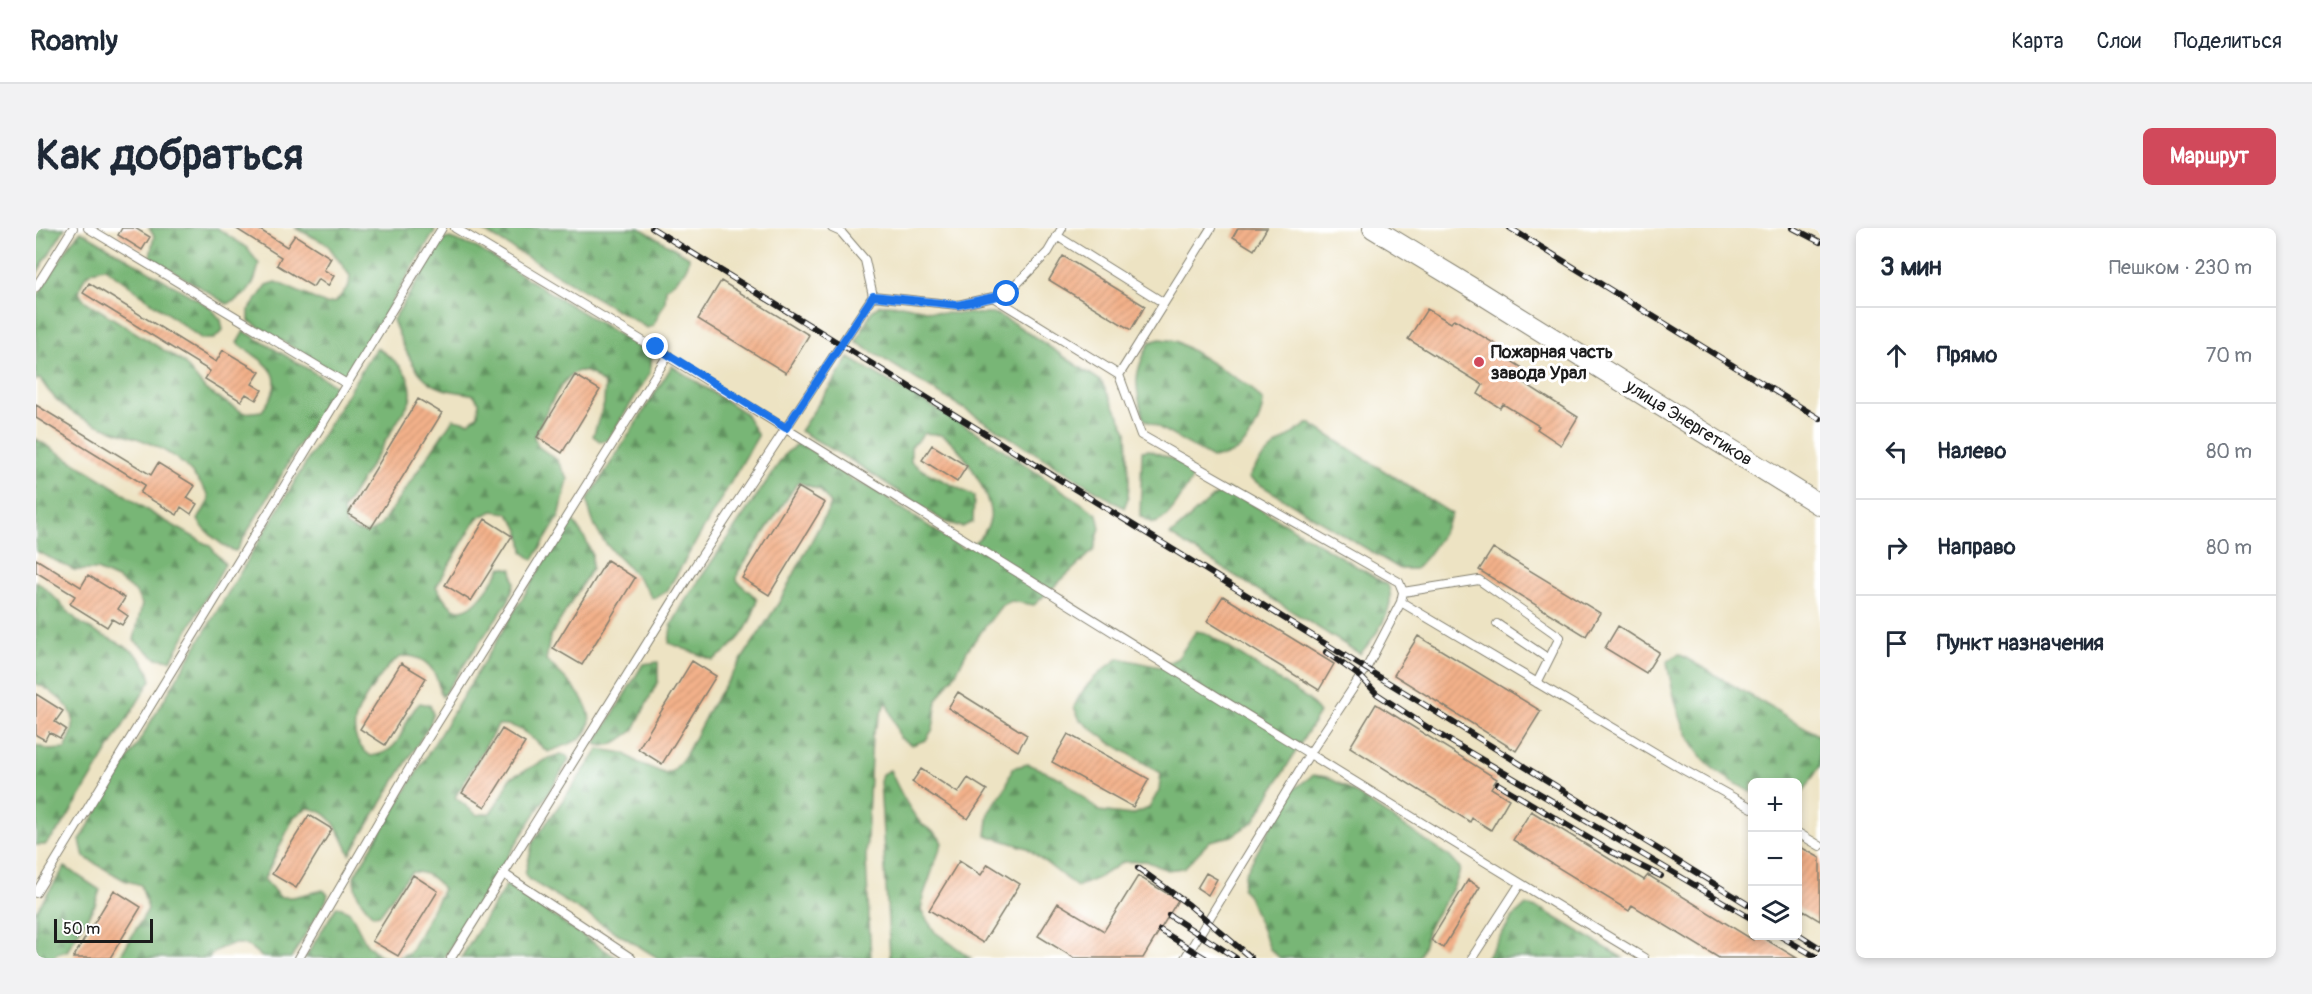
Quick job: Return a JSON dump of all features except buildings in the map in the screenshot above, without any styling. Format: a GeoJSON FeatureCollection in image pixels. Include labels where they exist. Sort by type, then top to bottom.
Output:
{"type":"FeatureCollection","features":[{"type":"Feature","properties":{"kind":"street","name":"улица Энергетиков"},"geometry":{"type":"LineString","coordinates":[[1373,228],[1820,505]]}},
{"type":"Feature","properties":{"kind":"lane"},"geometry":{"type":"LineString","coordinates":[[36,287],[73,228]]}},
{"type":"Feature","properties":{"kind":"lane"},"geometry":{"type":"LineString","coordinates":[[88,228],[347,384]]}},
{"type":"Feature","properties":{"kind":"lane"},"geometry":{"type":"LineString","coordinates":[[36,893],[442,228]]}},
{"type":"Feature","properties":{"kind":"lane"},"geometry":{"type":"LineString","coordinates":[[455,228],[668,355],[1098,624],[1644,958]]}},
{"type":"Feature","properties":{"kind":"lane"},"geometry":{"type":"LineString","coordinates":[[451,958],[695,566],[873,296],[865,260],[841,232],[832,228]]}},
{"type":"Feature","properties":{"kind":"lane"},"geometry":{"type":"LineString","coordinates":[[873,296],[958,305],[1007,294],[1048,252],[1062,228]]}},
{"type":"Feature","properties":{"kind":"lane"},"geometry":{"type":"LineString","coordinates":[[1119,375],[1211,228]]}},
{"type":"Feature","properties":{"kind":"lane"},"geometry":{"type":"LineString","coordinates":[[1057,236],[1164,303]]}},
{"type":"Feature","properties":{"kind":"lane"},"geometry":{"type":"LineString","coordinates":[[993,297],[1119,375],[1141,435],[1399,582],[1403,592],[1401,602],[1367,668],[1310,753],[1185,958]]}},
{"type":"Feature","properties":{"kind":"lane"},"geometry":{"type":"LineString","coordinates":[[299,958],[419,753],[668,355]]}},
{"type":"Feature","properties":{"kind":"lane"},"geometry":{"type":"LineString","coordinates":[[1403,592],[1479,580],[1560,637],[1537,683]]}},
{"type":"Feature","properties":{"kind":"lane"},"geometry":{"type":"LineString","coordinates":[[1401,602],[1748,806]]}},
{"type":"Feature","properties":{"kind":"lane"},"geometry":{"type":"LineString","coordinates":[[1497,624],[1549,659]]}},
{"type":"Feature","properties":{"kind":"lane"},"geometry":{"type":"LineString","coordinates":[[1802,836],[1820,846]]}},
{"type":"Feature","properties":{"kind":"lane"},"geometry":{"type":"LineString","coordinates":[[504,874],[631,958]]}},
{"type":"Feature","properties":{"kind":"lane"},"geometry":{"type":"LineString","coordinates":[[1472,958],[1521,884]]}},
{"type":"Feature","properties":{"kind":"green space"},"geometry":{"type":"Polygon","coordinates":[[[36,228],[65,228],[36,275],[36,228]]]}},
{"type":"Feature","properties":{"kind":"green space"},"geometry":{"type":"Polygon","coordinates":[[[149,228],[217,228],[247,248],[259,264],[252,284],[245,294],[227,304],[150,257],[154,236],[149,228]]]}},
{"type":"Feature","properties":{"kind":"green space"},"geometry":{"type":"Polygon","coordinates":[[[295,228],[433,228],[435,231],[347,375],[337,374],[249,321],[249,310],[267,285],[276,282],[326,304],[336,302],[349,285],[350,276],[327,244],[295,228]]]}},
{"type":"Feature","properties":{"kind":"green space"},"geometry":{"type":"Polygon","coordinates":[[[478,228],[640,228],[689,257],[687,267],[666,288],[665,302],[653,326],[647,328],[478,228]]]}},
{"type":"Feature","properties":{"kind":"green space"},"geometry":{"type":"Polygon","coordinates":[[[81,231],[210,307],[221,320],[223,330],[214,339],[202,339],[105,268],[94,270],[87,275],[79,293],[85,301],[183,362],[206,390],[230,405],[244,413],[262,411],[275,387],[272,371],[266,364],[237,343],[244,331],[335,385],[236,551],[215,539],[198,520],[209,500],[208,494],[194,475],[177,459],[140,439],[104,427],[70,411],[54,398],[40,379],[36,380],[36,298],[72,241],[81,231]]]}},
{"type":"Feature","properties":{"kind":"green space"},"geometry":{"type":"Polygon","coordinates":[[[450,238],[477,248],[652,355],[650,373],[608,440],[601,442],[593,436],[604,404],[605,385],[584,371],[573,374],[566,380],[553,399],[534,437],[539,447],[557,460],[568,479],[559,517],[533,560],[523,552],[519,531],[511,517],[507,513],[493,511],[477,518],[436,587],[451,606],[458,610],[466,609],[487,590],[502,567],[512,569],[514,583],[509,600],[442,697],[436,677],[430,667],[419,659],[406,656],[397,659],[386,669],[363,702],[355,721],[355,730],[362,748],[371,756],[383,753],[397,742],[413,711],[420,703],[430,705],[433,714],[430,724],[350,854],[335,824],[324,814],[307,808],[294,817],[264,879],[280,897],[293,897],[323,890],[328,894],[291,958],[262,957],[249,947],[237,944],[221,948],[209,958],[119,958],[148,909],[141,885],[124,880],[84,857],[80,840],[370,356],[377,348],[397,363],[407,376],[411,392],[410,401],[343,510],[346,525],[351,528],[359,532],[368,532],[381,525],[453,419],[469,422],[478,415],[479,402],[474,395],[441,388],[424,377],[411,360],[393,320],[443,240],[450,238]]]}},
{"type":"Feature","properties":{"kind":"green space"},"geometry":{"type":"Polygon","coordinates":[[[880,305],[901,305],[941,313],[996,314],[1101,381],[1127,431],[1129,481],[1128,498],[1124,508],[856,342],[871,312],[880,305]]]}},
{"type":"Feature","properties":{"kind":"green space"},"geometry":{"type":"Polygon","coordinates":[[[1160,339],[1176,341],[1249,386],[1263,401],[1260,416],[1253,431],[1238,450],[1229,455],[1212,458],[1144,419],[1138,397],[1138,371],[1150,342],[1160,339]]]}},
{"type":"Feature","properties":{"kind":"green space"},"geometry":{"type":"Polygon","coordinates":[[[849,358],[986,438],[1097,514],[1100,528],[1094,550],[1034,605],[1011,601],[1002,605],[968,649],[957,671],[937,700],[933,729],[926,740],[912,745],[900,738],[886,701],[872,736],[866,859],[871,958],[658,958],[528,879],[525,874],[533,842],[599,749],[624,753],[639,763],[666,774],[674,770],[685,756],[710,708],[778,604],[831,504],[820,490],[798,482],[738,572],[737,580],[757,600],[747,628],[729,649],[713,660],[669,643],[671,626],[685,601],[786,453],[800,442],[854,481],[871,488],[963,549],[980,537],[990,519],[987,499],[975,473],[958,450],[943,436],[925,433],[911,447],[911,462],[974,496],[973,522],[962,527],[945,522],[857,464],[800,431],[849,358]]]}},
{"type":"Feature","properties":{"kind":"green space"},"geometry":{"type":"Polygon","coordinates":[[[672,366],[745,413],[758,436],[667,591],[656,598],[651,597],[638,578],[606,544],[593,521],[587,501],[672,366]]]}},
{"type":"Feature","properties":{"kind":"green space"},"geometry":{"type":"Polygon","coordinates":[[[1309,423],[1452,514],[1427,557],[1415,569],[1400,569],[1249,478],[1267,453],[1309,423]]]}},
{"type":"Feature","properties":{"kind":"green space"},"geometry":{"type":"Polygon","coordinates":[[[36,439],[108,483],[153,514],[210,546],[225,564],[171,660],[156,658],[134,640],[142,604],[136,593],[119,580],[97,570],[74,570],[36,551],[36,439]]]}},
{"type":"Feature","properties":{"kind":"green space"},"geometry":{"type":"Polygon","coordinates":[[[1149,450],[1175,460],[1190,469],[1192,479],[1170,512],[1158,522],[1153,523],[1140,516],[1142,451],[1149,450]]]}},
{"type":"Feature","properties":{"kind":"green space"},"geometry":{"type":"Polygon","coordinates":[[[1227,489],[1388,585],[1390,603],[1383,622],[1360,654],[1170,535],[1212,498],[1227,489]]]}},
{"type":"Feature","properties":{"kind":"green space"},"geometry":{"type":"Polygon","coordinates":[[[571,518],[586,540],[592,554],[592,568],[550,637],[546,660],[580,695],[590,717],[589,727],[579,739],[548,752],[519,729],[498,725],[455,797],[477,815],[490,813],[502,796],[510,778],[561,754],[567,756],[569,760],[444,958],[396,958],[410,952],[443,889],[429,876],[412,872],[380,914],[373,915],[359,897],[355,888],[354,876],[571,518]]]}},
{"type":"Feature","properties":{"kind":"green space"},"geometry":{"type":"Polygon","coordinates":[[[36,581],[88,628],[131,650],[146,667],[151,680],[62,826],[45,845],[36,845],[36,745],[49,750],[65,749],[72,733],[73,720],[72,714],[63,702],[47,688],[36,684],[36,581]]]}},
{"type":"Feature","properties":{"kind":"green space"},"geometry":{"type":"Polygon","coordinates":[[[1196,631],[1206,633],[1308,699],[1319,713],[1254,821],[1232,836],[1210,841],[1184,868],[1167,870],[1146,861],[1123,862],[1098,878],[1077,887],[1027,848],[986,835],[989,812],[1006,787],[1012,768],[1028,764],[1062,779],[1099,811],[1132,815],[1149,808],[1159,790],[1161,773],[1109,742],[1080,720],[1074,707],[1088,685],[1119,658],[1160,667],[1178,658],[1196,631]]]}},
{"type":"Feature","properties":{"kind":"green space"},"geometry":{"type":"Polygon","coordinates":[[[1679,654],[1820,736],[1820,766],[1802,794],[1802,778],[1748,778],[1748,791],[1709,765],[1685,730],[1667,662],[1679,654]]]}},
{"type":"Feature","properties":{"kind":"green space"},"geometry":{"type":"Polygon","coordinates":[[[658,662],[658,681],[633,731],[614,744],[603,746],[595,744],[643,664],[658,662]]]}},
{"type":"Feature","properties":{"kind":"green space"},"geometry":{"type":"Polygon","coordinates":[[[890,770],[914,815],[937,835],[942,843],[923,897],[921,911],[935,932],[971,958],[890,958],[880,781],[882,774],[890,770]]]}},
{"type":"Feature","properties":{"kind":"green space"},"geometry":{"type":"Polygon","coordinates":[[[1313,775],[1327,777],[1344,786],[1450,857],[1460,868],[1455,884],[1429,927],[1418,958],[1280,958],[1270,949],[1247,894],[1242,889],[1245,874],[1290,792],[1313,775]]]}},
{"type":"Feature","properties":{"kind":"green space"},"geometry":{"type":"Polygon","coordinates":[[[65,867],[100,890],[95,905],[67,951],[53,958],[36,958],[36,911],[65,867]]]}},
{"type":"Feature","properties":{"kind":"green space"},"geometry":{"type":"Polygon","coordinates":[[[506,885],[617,958],[461,958],[506,885]]]}},
{"type":"Feature","properties":{"kind":"green space"},"geometry":{"type":"Polygon","coordinates":[[[1526,905],[1543,910],[1623,958],[1486,958],[1512,918],[1526,905]]]}},
{"type":"Feature","properties":{"kind":"green space"},"geometry":{"type":"Polygon","coordinates":[[[337,906],[350,912],[366,943],[386,958],[305,958],[337,906]]]}},
{"type":"Feature","properties":{"kind":"railway"},"geometry":{"type":"LineString","coordinates":[[652,228],[1748,905]]}},
{"type":"Feature","properties":{"kind":"railway"},"geometry":{"type":"LineString","coordinates":[[1510,228],[1820,419]]}},
{"type":"Feature","properties":{"kind":"railway"},"geometry":{"type":"LineString","coordinates":[[1793,228],[1820,242]]}},
{"type":"Feature","properties":{"kind":"railway"},"geometry":{"type":"LineString","coordinates":[[1326,652],[1361,677],[1377,694],[1430,729],[1748,917]]}},
{"type":"Feature","properties":{"kind":"railway"},"geometry":{"type":"LineString","coordinates":[[1498,784],[1610,851],[1661,876]]}},
{"type":"Feature","properties":{"kind":"railway"},"geometry":{"type":"LineString","coordinates":[[1138,868],[1189,905],[1251,958]]}},
{"type":"Feature","properties":{"kind":"railway"},"geometry":{"type":"LineString","coordinates":[[1169,915],[1236,958]]}},
{"type":"Feature","properties":{"kind":"railway"},"geometry":{"type":"LineString","coordinates":[[1160,930],[1205,958]]}},
{"type":"Feature","properties":{"kind":"railway"},"geometry":{"type":"LineString","coordinates":[[1802,937],[1820,948]]}},
{"type":"Feature","properties":{"kind":"railway"},"geometry":{"type":"LineString","coordinates":[[1787,940],[1818,958]]}},
{"type":"Feature","properties":{"kind":"place","name":"Пожарная часть завода Урал"},"geometry":{"type":"Point","coordinates":[1479,362]}},
{"type":"Feature","properties":{"kind":"route"},"geometry":{"type":"LineString","coordinates":[[656,347],[786,428],[873,296],[958,305],[1007,294]]}}]}
